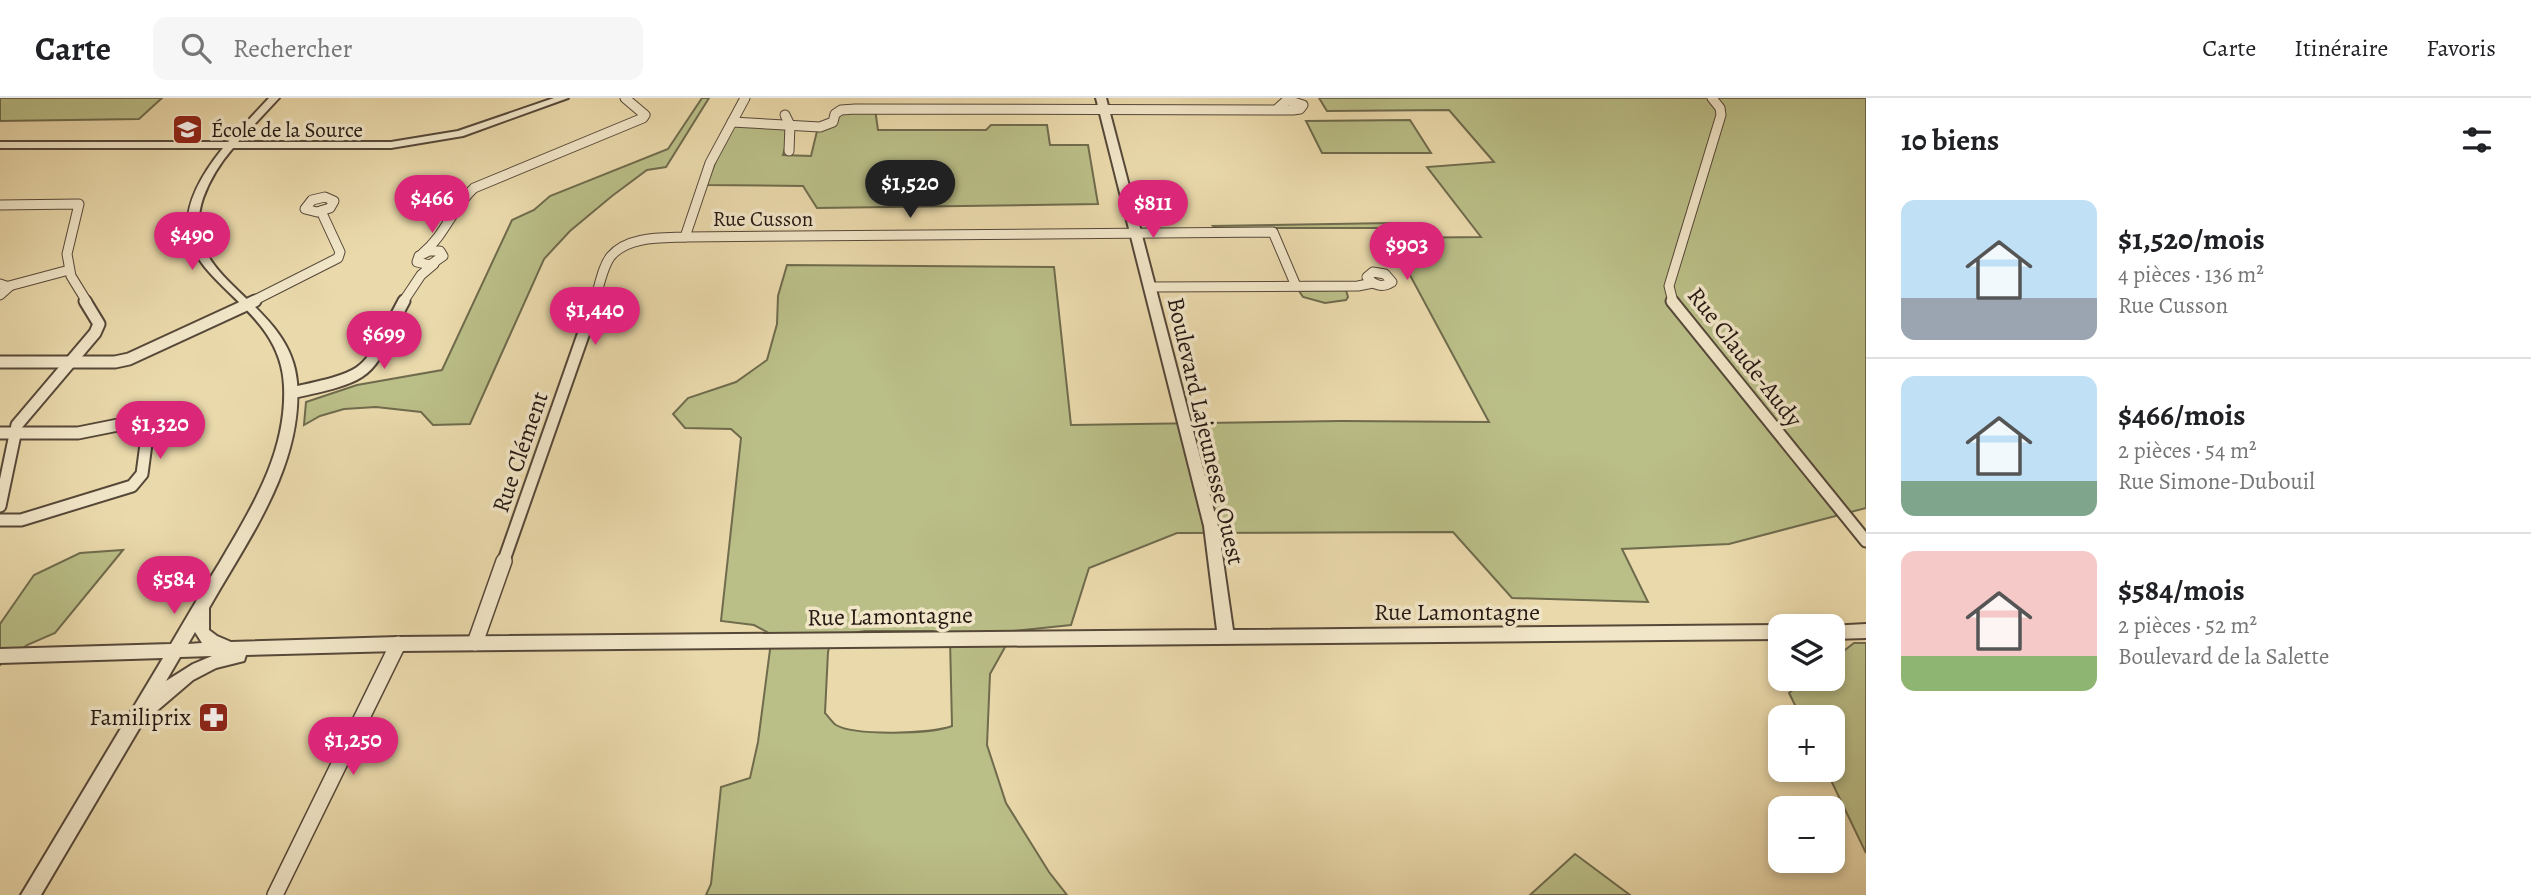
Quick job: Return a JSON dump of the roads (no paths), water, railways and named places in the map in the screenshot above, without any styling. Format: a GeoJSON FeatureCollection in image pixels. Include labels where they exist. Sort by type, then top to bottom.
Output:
{"type":"FeatureCollection","features":[{"type":"Feature","properties":{"kind":"street"},"geometry":{"type":"LineString","coordinates":[[30,895],[205,600],[264,494],[286,437],[291,393],[282,346],[248,304],[212,273],[201,257],[194,234],[194,211],[198,195],[210,173],[274,98]]}},
{"type":"Feature","properties":{"kind":"street"},"geometry":{"type":"LineString","coordinates":[[0,145],[382,145],[429,141],[479,128],[563,98]]}},
{"type":"Feature","properties":{"kind":"street"},"geometry":{"type":"LineString","coordinates":[[291,393],[352,379],[364,371],[418,275],[443,256],[436,245],[465,195],[474,188],[642,120],[644,112],[625,98]]}},
{"type":"Feature","properties":{"kind":"street"},"geometry":{"type":"LineString","coordinates":[[685,237],[710,163],[745,98]]}},
{"type":"Feature","properties":{"kind":"street","name":"Rue Claude-Audy"},"geometry":{"type":"LineString","coordinates":[[1712,98],[1720,108],[1721,115],[1669,286],[1669,295],[1676,309],[1866,541]]}},
{"type":"Feature","properties":{"kind":"street"},"geometry":{"type":"LineString","coordinates":[[732,122],[820,127],[833,122],[835,114],[841,110],[855,109],[1098,104],[1277,109]]}},
{"type":"Feature","properties":{"kind":"street","name":"Boulevard Lajeunesse Ouest"},"geometry":{"type":"LineString","coordinates":[[1098,104],[1131,234],[1148,283],[1210,526],[1226,636]]}},
{"type":"Feature","properties":{"kind":"street"},"geometry":{"type":"LineString","coordinates":[[785,115],[790,125],[789,151]]}},
{"type":"Feature","properties":{"kind":"street"},"geometry":{"type":"LineString","coordinates":[[0,205],[79,204],[69,240],[69,270],[76,289],[99,324],[95,334],[20,421],[13,433],[0,506]]}},
{"type":"Feature","properties":{"kind":"street"},"geometry":{"type":"LineString","coordinates":[[0,362],[115,362],[134,358],[338,258],[340,252],[321,211]]}},
{"type":"Feature","properties":{"kind":"street","name":"Rue Cusson"},"geometry":{"type":"LineString","coordinates":[[685,237],[1248,233],[1270,237],[1282,251],[1296,286]]}},
{"type":"Feature","properties":{"kind":"street","name":"Rue Clément"},"geometry":{"type":"LineString","coordinates":[[475,643],[610,257],[618,248],[636,241],[685,237]]}},
{"type":"Feature","properties":{"kind":"street"},"geometry":{"type":"LineString","coordinates":[[418,275],[417,257],[438,240]]}},
{"type":"Feature","properties":{"kind":"street"},"geometry":{"type":"LineString","coordinates":[[423,253],[440,251]]}},
{"type":"Feature","properties":{"kind":"street"},"geometry":{"type":"LineString","coordinates":[[417,262],[423,265],[434,264]]}},
{"type":"Feature","properties":{"kind":"street"},"geometry":{"type":"LineString","coordinates":[[0,295],[4,285],[69,270]]}},
{"type":"Feature","properties":{"kind":"street"},"geometry":{"type":"LineString","coordinates":[[1148,283],[1296,286],[1373,283]]}},
{"type":"Feature","properties":{"kind":"street"},"geometry":{"type":"LineString","coordinates":[[0,433],[78,433],[133,422],[145,423],[148,429],[142,474],[132,486],[21,520],[0,520]]}},
{"type":"Feature","properties":{"kind":"street"},"geometry":{"type":"LineString","coordinates":[[205,600],[199,621],[201,633],[207,639],[249,649]]}},
{"type":"Feature","properties":{"kind":"street"},"geometry":{"type":"LineString","coordinates":[[1845,632],[1866,631]]}},
{"type":"Feature","properties":{"kind":"street","name":"Rue Lamontagne"},"geometry":{"type":"LineString","coordinates":[[0,656],[398,644],[1768,632]]}},
{"type":"Feature","properties":{"kind":"street"},"geometry":{"type":"LineString","coordinates":[[275,895],[398,644]]}},
{"type":"Feature","properties":{"kind":"street"},"geometry":{"type":"LineString","coordinates":[[133,724],[169,687],[194,671],[220,659],[286,648]]}},
{"type":"Feature","properties":{"kind":"place","name":"École de la Source"},"geometry":{"type":"Point","coordinates":[188,130]}},
{"type":"Feature","properties":{"kind":"place","name":"Familiprix"},"geometry":{"type":"Point","coordinates":[214,717]}}]}
